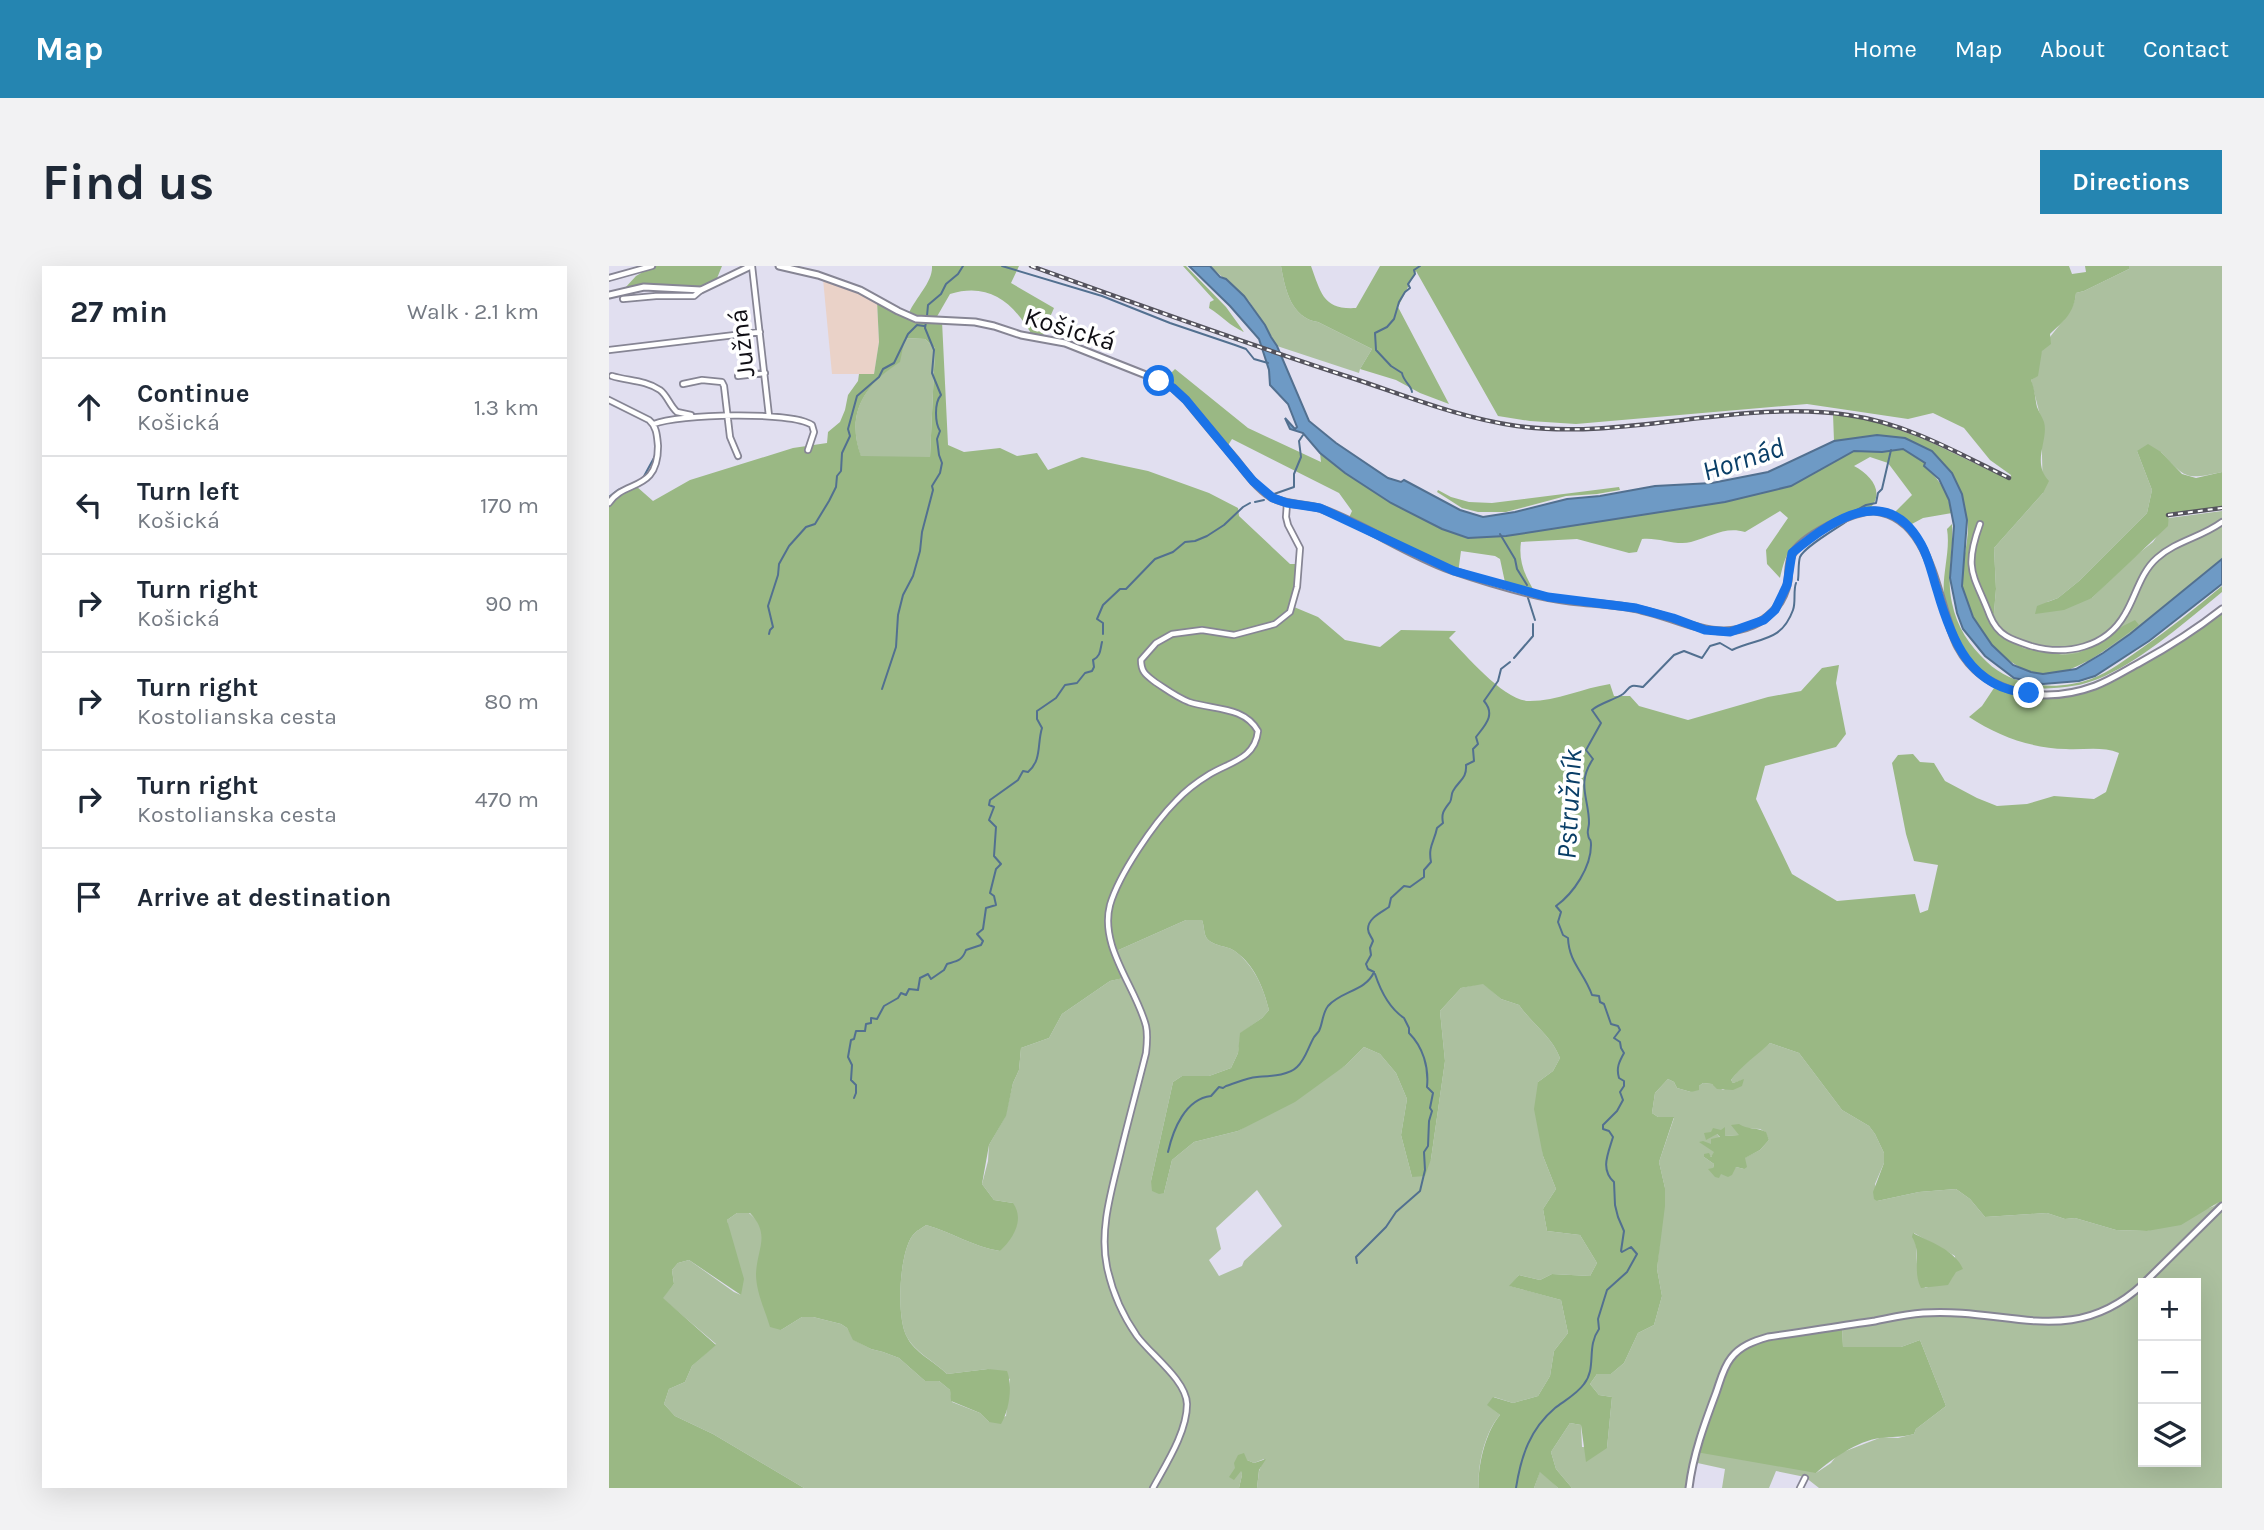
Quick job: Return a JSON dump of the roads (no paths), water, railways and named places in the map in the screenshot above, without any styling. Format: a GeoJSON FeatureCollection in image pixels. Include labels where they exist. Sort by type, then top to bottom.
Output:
{"type":"FeatureCollection","features":[{"type":"Feature","properties":{"kind":"street"},"geometry":{"type":"LineString","coordinates":[[609,278],[652,266]]}},
{"type":"Feature","properties":{"kind":"street"},"geometry":{"type":"LineString","coordinates":[[609,295],[644,287],[701,290],[751,266]]}},
{"type":"Feature","properties":{"kind":"street","name":"Južná"},"geometry":{"type":"LineString","coordinates":[[751,266],[769,416]]}},
{"type":"Feature","properties":{"kind":"street","name":"Košická"},"geometry":{"type":"LineString","coordinates":[[779,266],[860,289],[916,319],[984,324],[1021,335],[1065,343],[1156,379],[1173,388],[1186,400],[1253,481],[1271,497],[1287,503],[1320,508],[1436,564],[1525,591],[1568,601],[1636,608],[1705,630],[1738,630],[1764,620],[1775,610],[1787,585],[1792,553],[1812,537],[1854,513],[1868,510],[1899,519],[1911,530],[1926,555],[1946,619],[1958,647],[1973,669],[1983,677],[2018,693],[2079,691],[2097,686],[2179,642],[2222,609]]}},
{"type":"Feature","properties":{"kind":"street"},"geometry":{"type":"LineString","coordinates":[[623,299],[690,297],[698,295],[701,290]]}},
{"type":"Feature","properties":{"kind":"street"},"geometry":{"type":"LineString","coordinates":[[609,350],[760,332]]}},
{"type":"Feature","properties":{"kind":"street"},"geometry":{"type":"LineString","coordinates":[[738,376],[765,373]]}},
{"type":"Feature","properties":{"kind":"street"},"geometry":{"type":"LineString","coordinates":[[612,376],[640,381],[663,391],[677,412],[699,416],[769,416],[803,421],[812,425],[814,432],[808,450]]}},
{"type":"Feature","properties":{"kind":"street"},"geometry":{"type":"LineString","coordinates":[[683,384],[702,380],[722,382],[725,386],[730,437],[739,456]]}},
{"type":"Feature","properties":{"kind":"street"},"geometry":{"type":"LineString","coordinates":[[609,400],[654,424],[658,450],[657,458],[645,481],[617,494],[609,503]]}},
{"type":"Feature","properties":{"kind":"street"},"geometry":{"type":"LineString","coordinates":[[654,424],[699,416]]}},
{"type":"Feature","properties":{"kind":"street"},"geometry":{"type":"LineString","coordinates":[[1153,1488],[1180,1433],[1187,1403],[1181,1385],[1146,1348],[1124,1315],[1107,1269],[1106,1219],[1146,1053],[1147,1039],[1140,1011],[1109,935],[1108,921],[1114,894],[1163,814],[1195,783],[1246,756],[1253,749],[1258,731],[1253,722],[1244,715],[1192,703],[1170,692],[1145,674],[1141,669],[1141,660],[1156,643],[1172,634],[1202,630],[1234,635],[1275,624],[1290,612],[1297,587],[1300,548],[1288,525],[1287,503]]}},
{"type":"Feature","properties":{"kind":"street"},"geometry":{"type":"LineString","coordinates":[[1980,524],[1974,540],[1971,571],[1995,626],[2006,638],[2055,651],[2086,647],[2110,632],[2124,618],[2140,581],[2157,558],[2177,544],[2202,535],[2222,522]]}},
{"type":"Feature","properties":{"kind":"street"},"geometry":{"type":"LineString","coordinates":[[2148,1278],[2222,1206]]}},
{"type":"Feature","properties":{"kind":"street"},"geometry":{"type":"LineString","coordinates":[[1689,1488],[1699,1442],[1727,1364],[1740,1349],[1752,1342],[1768,1337],[1922,1313],[1971,1314],[2052,1322],[2077,1320],[2109,1309],[2138,1287]]}},
{"type":"Feature","properties":{"kind":"street"},"geometry":{"type":"LineString","coordinates":[[1800,1488],[1805,1478]]}},
{"type":"Feature","properties":{"kind":"water"},"geometry":{"type":"Polygon","coordinates":[[[1189,266],[1210,266],[1244,296],[1277,346],[1309,421],[1388,478],[1401,482],[1404,480],[1460,510],[1483,517],[1567,499],[1655,486],[1712,483],[1768,472],[1834,441],[1877,435],[1905,438],[1932,451],[1952,473],[1962,494],[1967,520],[1962,586],[1973,617],[1992,645],[2013,665],[2043,674],[2076,669],[2130,634],[2222,559],[2222,584],[2149,641],[2095,676],[2079,681],[2043,684],[2014,678],[1985,656],[1963,629],[1950,578],[1954,526],[1949,500],[1939,479],[1924,466],[1925,463],[1903,449],[1882,452],[1854,451],[1791,486],[1725,502],[1506,536],[1468,538],[1442,529],[1391,503],[1345,473],[1320,453],[1303,433],[1290,429],[1285,418],[1295,429],[1297,427],[1288,404],[1270,385],[1269,370],[1259,339],[1189,266]]]}},
{"type":"Feature","properties":{"kind":"waterway"},"geometry":{"type":"LineString","coordinates":[[927,316],[928,305],[941,294],[946,284],[963,266]]}},
{"type":"Feature","properties":{"kind":"waterway"},"geometry":{"type":"LineString","coordinates":[[1002,266],[1102,296],[1246,349],[1254,359],[1268,363]]}},
{"type":"Feature","properties":{"kind":"waterway"},"geometry":{"type":"LineString","coordinates":[[1412,392],[1402,373],[1376,350],[1375,333],[1387,327],[1394,319],[1399,302],[1410,288],[1408,284],[1415,274],[1414,270],[1420,266]]}},
{"type":"Feature","properties":{"kind":"waterway"},"geometry":{"type":"LineString","coordinates":[[882,689],[896,647],[898,615],[903,595],[913,576],[932,486],[940,473],[942,463],[937,439],[940,431],[936,413],[941,395],[932,373],[934,350],[925,328],[926,322]]}},
{"type":"Feature","properties":{"kind":"waterway"},"geometry":{"type":"LineString","coordinates":[[769,634],[773,627],[768,606],[779,564],[789,546],[806,527],[815,524],[836,487],[837,476],[841,471],[842,453],[850,436],[848,429],[857,396],[879,377],[883,369],[894,363],[908,334],[917,325],[924,326]]}},
{"type":"Feature","properties":{"kind":"waterway"},"geometry":{"type":"LineString","coordinates":[[633,414],[649,423]]}},
{"type":"Feature","properties":{"kind":"waterway"},"geometry":{"type":"LineString","coordinates":[[643,478],[655,456],[655,434]]}},
{"type":"Feature","properties":{"kind":"waterway"},"geometry":{"type":"LineString","coordinates":[[1274,494],[1294,487],[1294,474],[1301,457],[1299,441],[1303,435]]}},
{"type":"Feature","properties":{"kind":"waterway","name":"Pstružník"},"geometry":{"type":"LineString","coordinates":[[1855,511],[1876,503],[1891,450]]}},
{"type":"Feature","properties":{"kind":"waterway"},"geometry":{"type":"LineString","coordinates":[[609,497],[626,487]]}},
{"type":"Feature","properties":{"kind":"waterway"},"geometry":{"type":"LineString","coordinates":[[1255,502],[1264,500]]}},
{"type":"Feature","properties":{"kind":"waterway"},"geometry":{"type":"LineString","coordinates":[[1103,634],[1103,623],[1097,619],[1103,605],[1120,589],[1126,589],[1155,559],[1173,552],[1185,542],[1207,536],[1250,503]]}},
{"type":"Feature","properties":{"kind":"waterway","name":"Pstružník"},"geometry":{"type":"LineString","coordinates":[[1798,580],[1799,559],[1803,553],[1850,519]]}},
{"type":"Feature","properties":{"kind":"waterway"},"geometry":{"type":"LineString","coordinates":[[1500,534],[1527,585]]}},
{"type":"Feature","properties":{"kind":"waterway","name":"Pstružník"},"geometry":{"type":"LineString","coordinates":[[1516,1488],[1524,1454],[1533,1434],[1546,1416],[1578,1391],[1588,1378],[1593,1343],[1599,1329],[1598,1319],[1607,1290],[1627,1272],[1637,1254],[1631,1247],[1621,1251],[1624,1231],[1615,1205],[1614,1182],[1606,1167],[1613,1137],[1609,1131],[1603,1129],[1603,1125],[1617,1111],[1623,1100],[1620,1092],[1624,1081],[1619,1078],[1618,1071],[1624,1053],[1620,1042],[1614,1038],[1620,1030],[1618,1026],[1611,1024],[1604,1004],[1600,1002],[1599,996],[1592,995],[1574,961],[1568,938],[1563,935],[1558,922],[1561,912],[1556,906],[1580,879],[1590,853],[1584,784],[1593,759],[1586,750],[1601,723],[1592,710],[1631,687],[1643,687],[1674,655],[1684,651],[1702,658],[1710,646],[1720,643],[1732,650],[1776,634],[1788,621],[1793,610],[1796,583]]}},
{"type":"Feature","properties":{"kind":"waterway"},"geometry":{"type":"LineString","coordinates":[[1528,598],[1535,620]]}},
{"type":"Feature","properties":{"kind":"waterway"},"geometry":{"type":"LineString","coordinates":[[1514,658],[1533,636],[1533,624]]}},
{"type":"Feature","properties":{"kind":"waterway"},"geometry":{"type":"LineString","coordinates":[[854,1098],[856,1085],[851,1080],[852,1065],[848,1057],[851,1040],[854,1039],[856,1031],[865,1031],[871,1018],[877,1019],[884,1006],[898,998],[901,993],[906,995],[909,989],[918,990],[920,978],[928,974],[931,979],[944,970],[947,964],[961,958],[966,950],[981,945],[983,941],[977,934],[983,929],[986,908],[996,905],[994,896],[990,893],[996,869],[1001,864],[994,856],[996,827],[989,820],[994,807],[989,805],[990,800],[1018,780],[1023,771],[1028,772],[1032,767],[1037,757],[1042,728],[1037,719],[1037,711],[1056,698],[1065,685],[1077,683],[1085,673],[1092,671],[1093,660],[1099,655],[1102,642]]}},
{"type":"Feature","properties":{"kind":"waterway"},"geometry":{"type":"LineString","coordinates":[[1168,1152],[1173,1134],[1187,1109],[1202,1098],[1211,1096],[1219,1087],[1293,1070],[1302,1061],[1319,1031],[1328,1006],[1370,978],[1374,972],[1368,969],[1366,964],[1371,955],[1373,941],[1368,931],[1370,922],[1389,907],[1391,898],[1404,886],[1410,887],[1424,877],[1424,870],[1431,862],[1431,848],[1437,828],[1443,823],[1443,812],[1464,776],[1466,765],[1474,761],[1473,749],[1478,744],[1476,737],[1489,715],[1484,701],[1498,681],[1501,669],[1510,662]]}},
{"type":"Feature","properties":{"kind":"waterway"},"geometry":{"type":"LineString","coordinates":[[1357,1263],[1356,1257],[1386,1227],[1396,1212],[1420,1191],[1432,1111],[1430,1108],[1433,1093],[1427,1087],[1426,1065],[1421,1051],[1409,1033],[1404,1018],[1386,999],[1375,974]]}},
{"type":"Feature","properties":{"kind":"railway"},"geometry":{"type":"LineString","coordinates":[[1031,266],[1229,337],[1453,412],[1495,422],[1558,429],[1641,425],[1766,412],[1807,411],[1848,415],[1911,432],[2009,478]]}},
{"type":"Feature","properties":{"kind":"railway"},"geometry":{"type":"LineString","coordinates":[[2168,515],[2222,508]]}},
{"type":"Feature","properties":{"kind":"water label","name":"Hornád"},"geometry":{"type":"Point","coordinates":[1743,459]}}]}
